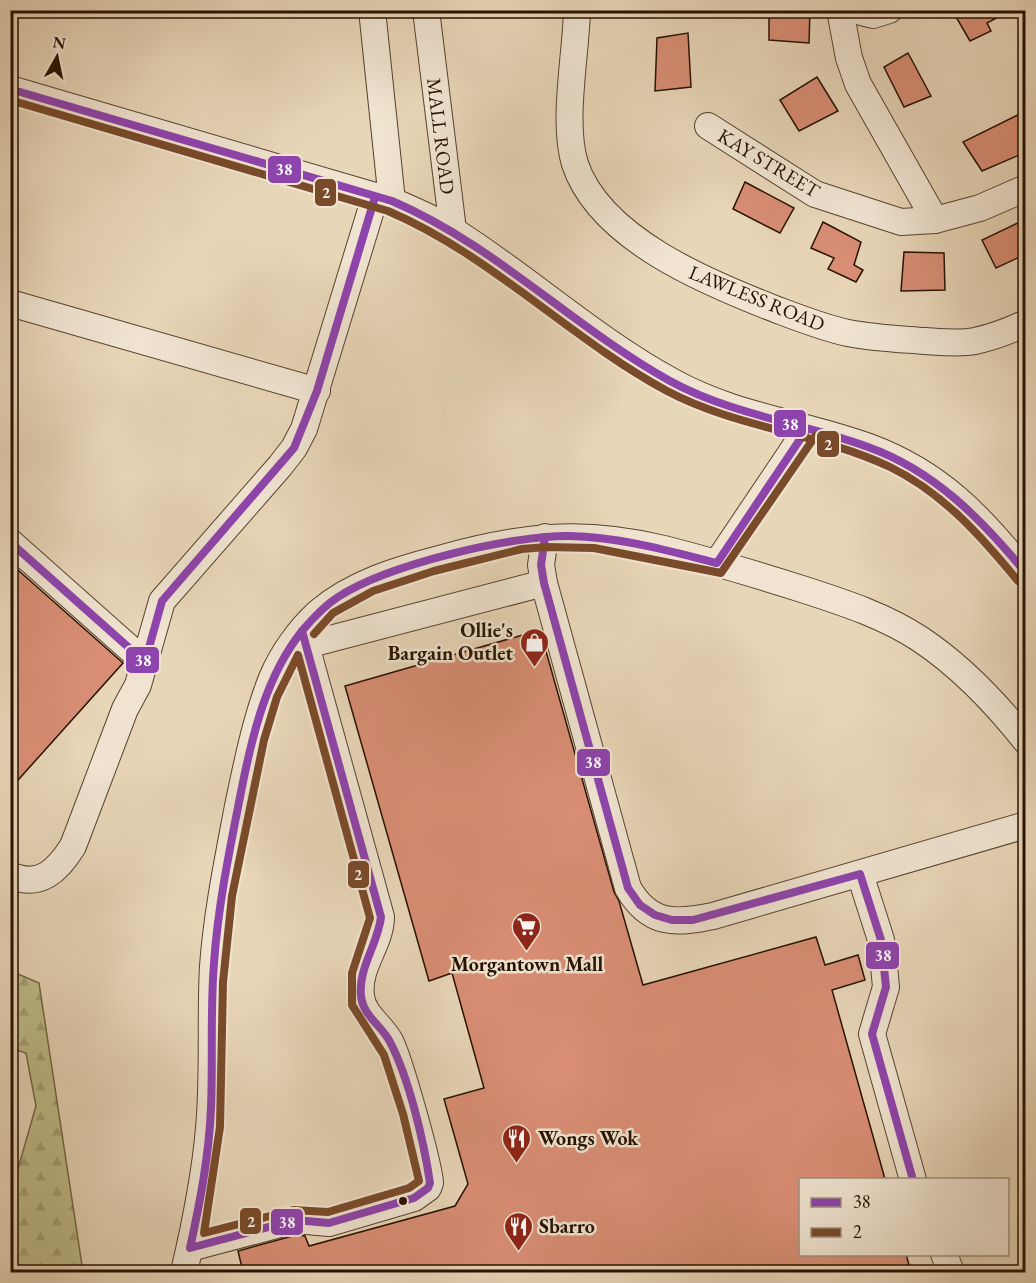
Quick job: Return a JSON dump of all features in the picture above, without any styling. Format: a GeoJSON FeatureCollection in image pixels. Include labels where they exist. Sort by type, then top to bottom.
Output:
{"type":"FeatureCollection","features":[{"type":"Feature","properties":{"kind":"street"},"geometry":{"type":"LineString","coordinates":[[10,875],[20,879],[34,880],[48,876],[62,863],[73,846],[145,662],[162,600],[294,448],[384,199],[372,10]]}},
{"type":"Feature","properties":{"kind":"street","name":"MALL ROAD"},"geometry":{"type":"LineString","coordinates":[[426,10],[453,230]]}},
{"type":"Feature","properties":{"kind":"street","name":"LAWLESS ROAD"},"geometry":{"type":"LineString","coordinates":[[578,10],[572,92],[575,164],[589,193],[612,219],[646,245],[684,270],[744,297],[847,333],[916,340],[973,341],[1007,333],[1026,323]]}},
{"type":"Feature","properties":{"kind":"street"},"geometry":{"type":"LineString","coordinates":[[840,10],[849,58],[858,84],[935,219]]}},
{"type":"Feature","properties":{"kind":"street"},"geometry":{"type":"LineString","coordinates":[[853,10],[873,15],[889,10]]}},
{"type":"Feature","properties":{"kind":"street"},"geometry":{"type":"LineString","coordinates":[[10,88],[384,199],[453,230],[612,345],[671,382],[752,415],[870,448],[923,474],[961,500],[991,531],[1026,574]]}},
{"type":"Feature","properties":{"kind":"street","name":"KAY STREET"},"geometry":{"type":"LineString","coordinates":[[708,126],[815,194],[901,222],[935,219],[980,208],[1026,188]]}},
{"type":"Feature","properties":{"kind":"street"},"geometry":{"type":"LineString","coordinates":[[10,303],[316,391]]}},
{"type":"Feature","properties":{"kind":"street"},"geometry":{"type":"LineString","coordinates":[[717,563],[807,429]]}},
{"type":"Feature","properties":{"kind":"street"},"geometry":{"type":"LineString","coordinates":[[184,1272],[209,1129],[213,966],[225,872],[248,758],[273,675],[304,638],[317,614],[345,594],[372,580],[476,548],[522,538],[565,536],[632,541],[717,563],[878,616],[919,638],[974,681],[1026,741]]}},
{"type":"Feature","properties":{"kind":"street"},"geometry":{"type":"LineString","coordinates":[[545,537],[541,565],[544,583],[628,888],[642,908],[666,920],[693,920],[1026,825]]}},
{"type":"Feature","properties":{"kind":"street"},"geometry":{"type":"LineString","coordinates":[[10,542],[145,662]]}},
{"type":"Feature","properties":{"kind":"street"},"geometry":{"type":"LineString","coordinates":[[304,638],[544,583]]}},
{"type":"Feature","properties":{"kind":"street"},"geometry":{"type":"LineString","coordinates":[[190,1248],[295,1220],[329,1223],[414,1198],[428,1188],[430,1183],[391,1042],[372,1019],[361,996],[366,965],[378,939],[381,916],[304,638]]}},
{"type":"Feature","properties":{"kind":"street"},"geometry":{"type":"LineString","coordinates":[[860,874],[881,940],[886,987],[872,1034],[913,1178]]}},
{"type":"Feature","properties":{"kind":"street"},"geometry":{"type":"LineString","coordinates":[[190,1248],[196,1272]]}},
{"type":"Feature","properties":{"kind":"street"},"geometry":{"type":"LineString","coordinates":[[945,1256],[951,1272]]}},
{"type":"Feature","properties":{"kind":"green space"},"geometry":{"type":"Polygon","coordinates":[[[11,971],[39,983],[83,1272],[11,1272],[11,1193],[36,1106],[26,1053],[11,1048],[11,971]]]}},
{"type":"Feature","properties":{"kind":"building"},"geometry":{"type":"Polygon","coordinates":[[[769,10],[810,10],[809,43],[769,40],[769,10]]]}},
{"type":"Feature","properties":{"kind":"building"},"geometry":{"type":"Polygon","coordinates":[[[952,10],[1011,10],[987,23],[991,31],[970,41],[952,10]]]}},
{"type":"Feature","properties":{"kind":"building"},"geometry":{"type":"Polygon","coordinates":[[[688,33],[691,87],[655,91],[657,38],[688,33]]]}},
{"type":"Feature","properties":{"kind":"building"},"geometry":{"type":"Polygon","coordinates":[[[908,53],[931,96],[904,107],[884,67],[908,53]]]}},
{"type":"Feature","properties":{"kind":"building"},"geometry":{"type":"Polygon","coordinates":[[[817,77],[838,111],[799,131],[780,100],[817,77]]]}},
{"type":"Feature","properties":{"kind":"building"},"geometry":{"type":"Polygon","coordinates":[[[1026,111],[1026,152],[982,171],[963,142],[1026,111]]]}},
{"type":"Feature","properties":{"kind":"building"},"geometry":{"type":"Polygon","coordinates":[[[745,182],[794,208],[780,233],[733,209],[745,182]]]}},
{"type":"Feature","properties":{"kind":"building"},"geometry":{"type":"Polygon","coordinates":[[[1026,219],[1026,254],[996,268],[982,240],[1026,219]]]}},
{"type":"Feature","properties":{"kind":"building"},"geometry":{"type":"Polygon","coordinates":[[[823,222],[861,242],[854,265],[863,270],[856,282],[828,269],[834,258],[811,248],[823,222]]]}},
{"type":"Feature","properties":{"kind":"building"},"geometry":{"type":"Polygon","coordinates":[[[904,252],[944,253],[945,290],[901,291],[904,252]]]}},
{"type":"Feature","properties":{"kind":"building"},"geometry":{"type":"Polygon","coordinates":[[[10,563],[123,663],[10,789],[10,563]]]}},
{"type":"Feature","properties":{"kind":"building","name":"Morgantown Mall"},"geometry":{"type":"Polygon","coordinates":[[[540,630],[614,892],[619,901],[643,985],[816,937],[825,965],[858,955],[865,980],[832,990],[885,1178],[799,1178],[799,1256],[907,1256],[911,1272],[243,1272],[238,1251],[296,1235],[305,1236],[309,1246],[455,1206],[468,1184],[444,1099],[484,1088],[452,973],[429,981],[345,686],[540,630]]]}},
{"type":"Feature","properties":{"kind":"transit line","name":"38"},"geometry":{"type":"LineString","coordinates":[[10,89],[392,201],[430,219],[500,263],[634,360],[670,381],[718,402],[868,447],[915,469],[956,499],[992,534],[1026,573]]}},
{"type":"Feature","properties":{"kind":"transit line","name":"2"},"geometry":{"type":"LineString","coordinates":[[10,100],[388,211],[426,229],[496,273],[631,370],[667,391],[721,414],[863,455],[909,478],[927,489],[960,517],[1018,581]]}},
{"type":"Feature","properties":{"kind":"transit line","name":"38"},"geometry":{"type":"LineString","coordinates":[[10,542],[145,662],[162,601],[294,448],[317,391],[375,197]]}},
{"type":"Feature","properties":{"kind":"transit line","name":"38"},"geometry":{"type":"LineString","coordinates":[[302,631],[328,604],[360,585],[417,563],[484,546],[545,537],[589,537],[644,545],[717,563],[807,429]]}},
{"type":"Feature","properties":{"kind":"transit line","name":"2"},"geometry":{"type":"LineString","coordinates":[[314,634],[333,613],[373,591],[434,571],[522,549],[594,548],[721,573],[816,435]]}},
{"type":"Feature","properties":{"kind":"transit line","name":"38"},"geometry":{"type":"LineString","coordinates":[[545,537],[541,565],[544,583],[628,888],[640,905],[655,915],[672,920],[693,920],[860,874],[881,940],[886,987],[872,1034],[912,1178]]}},
{"type":"Feature","properties":{"kind":"transit line","name":"38"},"geometry":{"type":"LineString","coordinates":[[302,631],[381,917],[362,976],[362,1003],[390,1042],[397,1057],[420,1130],[430,1183],[428,1188],[414,1198],[329,1223],[295,1220],[190,1248],[201,1196],[208,1144],[211,1108],[214,963],[218,920],[229,855],[250,750],[262,707],[279,667],[302,631]]}},
{"type":"Feature","properties":{"kind":"transit line","name":"2"},"geometry":{"type":"LineString","coordinates":[[298,655],[370,918],[352,973],[352,1005],[384,1055],[403,1114],[419,1181],[409,1188],[328,1212],[293,1210],[204,1233],[220,1127],[223,982],[232,896],[264,740],[277,697],[298,655]]}},
{"type":"Feature","properties":{"kind":"place","name":"Ollie's Bargain Outlet"},"geometry":{"type":"Point","coordinates":[534,668]}},
{"type":"Feature","properties":{"kind":"place","name":"Morgantown Mall"},"geometry":{"type":"Point","coordinates":[527,952]}},
{"type":"Feature","properties":{"kind":"place","name":"Wongs Wok"},"geometry":{"type":"Point","coordinates":[517,1164]}},
{"type":"Feature","properties":{"kind":"place","name":"Sbarro"},"geometry":{"type":"Point","coordinates":[518,1252]}}]}
